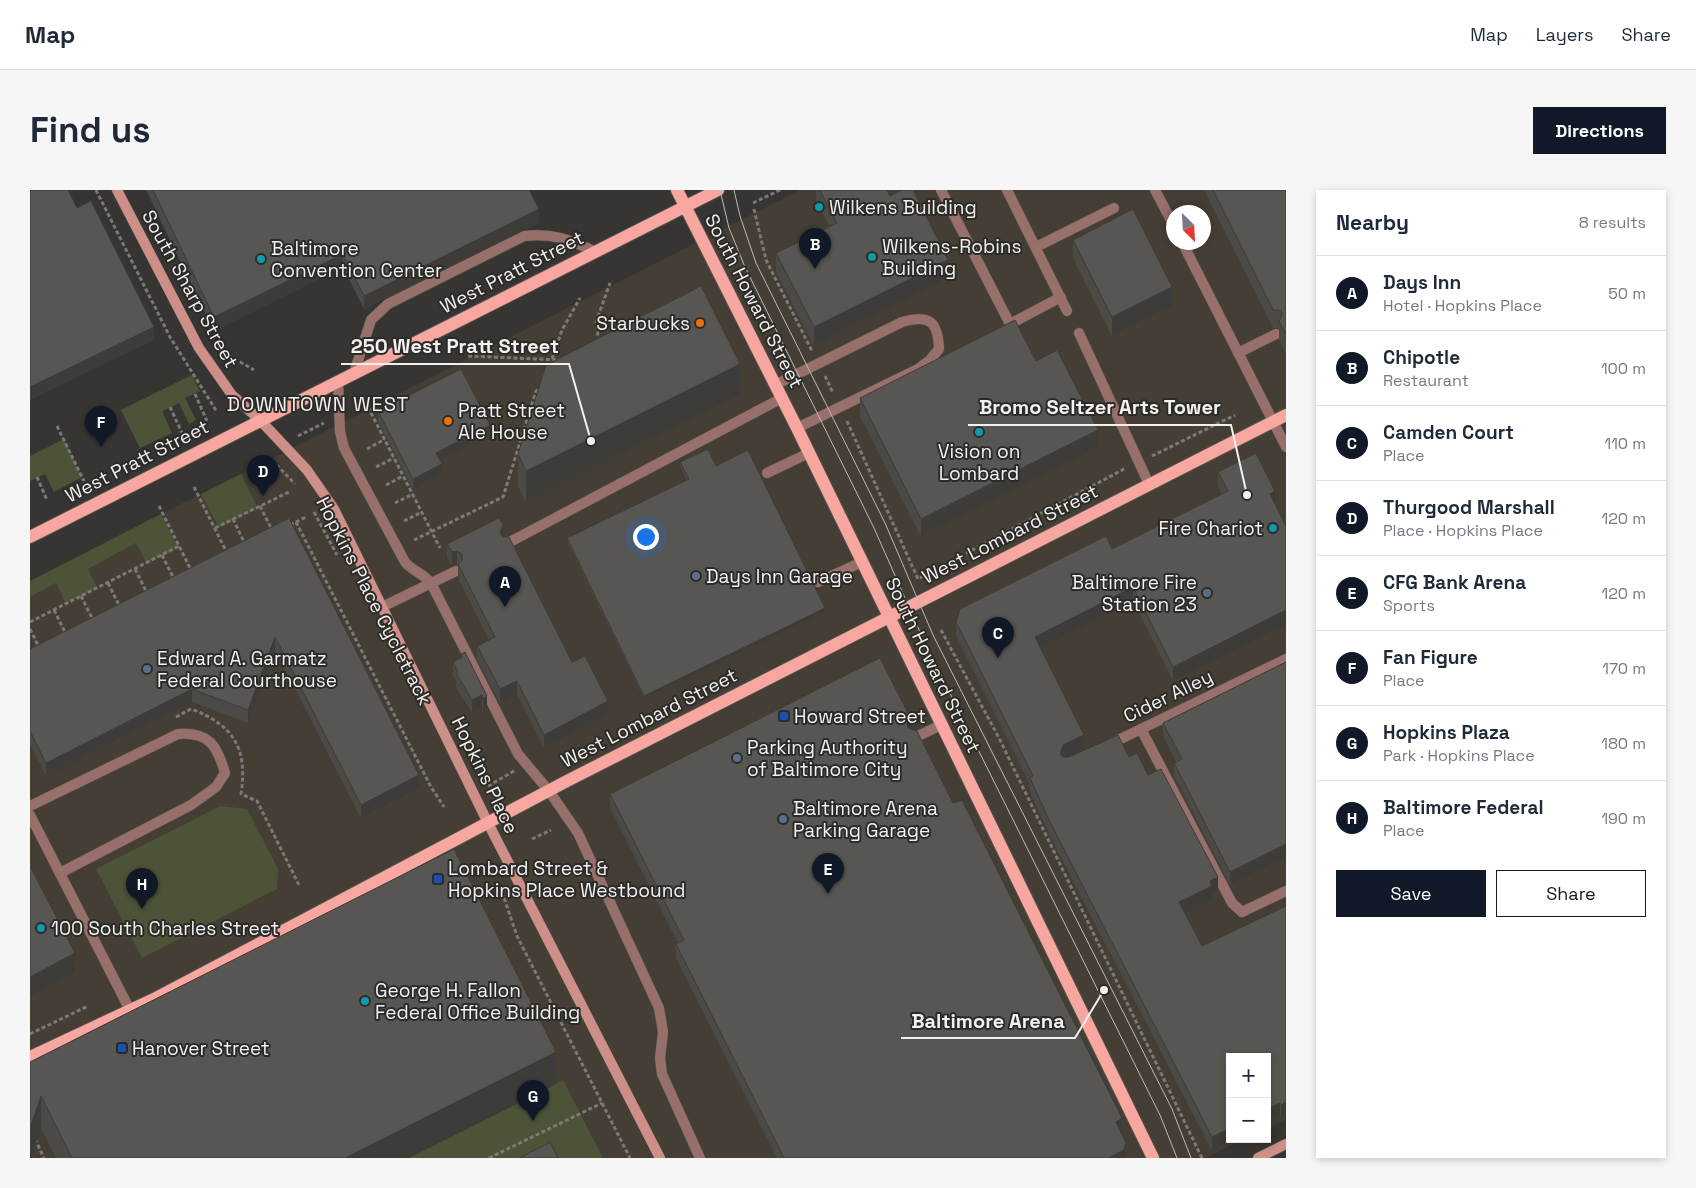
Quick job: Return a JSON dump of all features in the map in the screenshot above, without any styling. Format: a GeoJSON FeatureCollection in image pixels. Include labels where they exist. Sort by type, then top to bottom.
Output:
{"type":"FeatureCollection","features":[{"type":"Feature","properties":{"kind":"main road","name":"South Sharp Street"},"geometry":{"type":"LineString","coordinates":[[117,190],[198,348],[232,395],[260,420]]}},
{"type":"Feature","properties":{"kind":"main road","name":"South Howard Street"},"geometry":{"type":"LineString","coordinates":[[677,190],[776,385],[1153,1158]]}},
{"type":"Feature","properties":{"kind":"main road","name":"West Pratt Street"},"geometry":{"type":"LineString","coordinates":[[30,537],[718,190]]}},
{"type":"Feature","properties":{"kind":"main road","name":"West Lombard Street"},"geometry":{"type":"LineString","coordinates":[[30,1057],[130,1010],[549,791],[1286,415]]}},
{"type":"Feature","properties":{"kind":"main road","name":"Hopkins Place"},"geometry":{"type":"LineString","coordinates":[[260,420],[307,470],[326,497],[488,823],[660,1158]]}},
{"type":"Feature","properties":{"kind":"main road"},"geometry":{"type":"LineString","coordinates":[[1258,1158],[1286,1144]]}},
{"type":"Feature","properties":{"kind":"street"},"geometry":{"type":"LineString","coordinates":[[941,190],[1010,324],[1061,297]]}},
{"type":"Feature","properties":{"kind":"street"},"geometry":{"type":"LineString","coordinates":[[1007,190],[1068,311]]}},
{"type":"Feature","properties":{"kind":"street"},"geometry":{"type":"LineString","coordinates":[[1155,190],[1166,211]]}},
{"type":"Feature","properties":{"kind":"street"},"geometry":{"type":"LineString","coordinates":[[1036,247],[1114,208]]}},
{"type":"Feature","properties":{"kind":"street"},"geometry":{"type":"LineString","coordinates":[[354,373],[371,320],[388,304],[524,236],[543,234],[565,238],[594,251]]}},
{"type":"Feature","properties":{"kind":"street"},"geometry":{"type":"LineString","coordinates":[[1186,250],[1286,447]]}},
{"type":"Feature","properties":{"kind":"street"},"geometry":{"type":"LineString","coordinates":[[776,385],[902,322],[918,318],[930,321],[938,331],[939,349],[930,360],[918,369],[797,428]]}},
{"type":"Feature","properties":{"kind":"street"},"geometry":{"type":"LineString","coordinates":[[1079,333],[1149,484]]}},
{"type":"Feature","properties":{"kind":"street"},"geometry":{"type":"LineString","coordinates":[[1238,353],[1276,334]]}},
{"type":"Feature","properties":{"kind":"street"},"geometry":{"type":"LineString","coordinates":[[338,381],[340,432],[344,448],[405,562],[410,569],[424,574],[431,583],[518,754],[549,791],[580,839],[659,1008],[663,1032],[660,1058],[662,1074],[700,1158]]}},
{"type":"Feature","properties":{"kind":"street"},"geometry":{"type":"LineString","coordinates":[[506,544],[782,398]]}},
{"type":"Feature","properties":{"kind":"street"},"geometry":{"type":"LineString","coordinates":[[767,474],[809,453]]}},
{"type":"Feature","properties":{"kind":"street"},"geometry":{"type":"LineString","coordinates":[[818,582],[862,562]]}},
{"type":"Feature","properties":{"kind":"street"},"geometry":{"type":"LineString","coordinates":[[382,607],[456,571]]}},
{"type":"Feature","properties":{"kind":"street","name":"Cider Alley"},"geometry":{"type":"LineString","coordinates":[[1099,749],[1286,659]]}},
{"type":"Feature","properties":{"kind":"street"},"geometry":{"type":"LineString","coordinates":[[914,738],[941,724]]}},
{"type":"Feature","properties":{"kind":"street"},"geometry":{"type":"LineString","coordinates":[[1141,729],[1232,903],[1242,912],[1286,891]]}},
{"type":"Feature","properties":{"kind":"street"},"geometry":{"type":"LineString","coordinates":[[30,806],[178,734],[194,733],[208,740],[220,755],[225,773],[216,787],[191,806],[60,874]]}},
{"type":"Feature","properties":{"kind":"street"},"geometry":{"type":"LineString","coordinates":[[30,815],[130,1010]]}},
{"type":"Feature","properties":{"kind":"path"},"geometry":{"type":"LineString","coordinates":[[96,190],[170,337],[217,412]]}},
{"type":"Feature","properties":{"kind":"path"},"geometry":{"type":"LineString","coordinates":[[753,203],[780,190]]}},
{"type":"Feature","properties":{"kind":"path"},"geometry":{"type":"LineString","coordinates":[[601,346],[598,341],[596,322],[610,283]]}},
{"type":"Feature","properties":{"kind":"path"},"geometry":{"type":"LineString","coordinates":[[552,365],[552,359],[562,330],[580,298]]}},
{"type":"Feature","properties":{"kind":"path"},"geometry":{"type":"LineString","coordinates":[[594,345],[606,338]]}},
{"type":"Feature","properties":{"kind":"path"},"geometry":{"type":"LineString","coordinates":[[468,356],[562,360]]}},
{"type":"Feature","properties":{"kind":"path"},"geometry":{"type":"LineString","coordinates":[[414,540],[503,496],[536,391],[544,386]]}},
{"type":"Feature","properties":{"kind":"path"},"geometry":{"type":"LineString","coordinates":[[195,394],[207,420]]}},
{"type":"Feature","properties":{"kind":"path"},"geometry":{"type":"LineString","coordinates":[[170,407],[182,433]]}},
{"type":"Feature","properties":{"kind":"path"},"geometry":{"type":"LineString","coordinates":[[368,407],[440,548]]}},
{"type":"Feature","properties":{"kind":"path"},"geometry":{"type":"LineString","coordinates":[[918,579],[1139,462],[1235,415]]}},
{"type":"Feature","properties":{"kind":"path"},"geometry":{"type":"LineString","coordinates":[[57,426],[84,482]]}},
{"type":"Feature","properties":{"kind":"path"},"geometry":{"type":"LineString","coordinates":[[367,449],[385,439]]}},
{"type":"Feature","properties":{"kind":"path","name":"Hopkins Place Cycletrack"},"geometry":{"type":"LineString","coordinates":[[266,453],[299,489]]}},
{"type":"Feature","properties":{"kind":"path"},"geometry":{"type":"LineString","coordinates":[[376,467],[394,458]]}},
{"type":"Feature","properties":{"kind":"path"},"geometry":{"type":"LineString","coordinates":[[386,485],[403,476]]}},
{"type":"Feature","properties":{"kind":"path"},"geometry":{"type":"LineString","coordinates":[[37,478],[47,500]]}},
{"type":"Feature","properties":{"kind":"path"},"geometry":{"type":"LineString","coordinates":[[194,488],[228,556],[221,559]]}},
{"type":"Feature","properties":{"kind":"path"},"geometry":{"type":"LineString","coordinates":[[215,528],[291,490]]}},
{"type":"Feature","properties":{"kind":"path"},"geometry":{"type":"LineString","coordinates":[[395,503],[413,494]]}},
{"type":"Feature","properties":{"kind":"path","name":"Hopkins Place Cycletrack"},"geometry":{"type":"LineString","coordinates":[[310,503],[340,562]]}},
{"type":"Feature","properties":{"kind":"path"},"geometry":{"type":"LineString","coordinates":[[159,506],[192,574],[200,570]]}},
{"type":"Feature","properties":{"kind":"path"},"geometry":{"type":"LineString","coordinates":[[260,506],[274,533],[267,536]]}},
{"type":"Feature","properties":{"kind":"path"},"geometry":{"type":"LineString","coordinates":[[404,521],[422,512]]}},
{"type":"Feature","properties":{"kind":"path"},"geometry":{"type":"LineString","coordinates":[[288,526],[306,517]]}},
{"type":"Feature","properties":{"kind":"path"},"geometry":{"type":"LineString","coordinates":[[233,519],[246,547],[253,543]]}},
{"type":"Feature","properties":{"kind":"path"},"geometry":{"type":"LineString","coordinates":[[296,522],[431,787],[444,807]]}},
{"type":"Feature","properties":{"kind":"path"},"geometry":{"type":"LineString","coordinates":[[30,622],[179,546]]}},
{"type":"Feature","properties":{"kind":"path"},"geometry":{"type":"LineString","coordinates":[[162,555],[175,583]]}},
{"type":"Feature","properties":{"kind":"path"},"geometry":{"type":"LineString","coordinates":[[135,569],[148,596]]}},
{"type":"Feature","properties":{"kind":"path"},"geometry":{"type":"LineString","coordinates":[[108,583],[121,610]]}},
{"type":"Feature","properties":{"kind":"path"},"geometry":{"type":"LineString","coordinates":[[141,599],[155,592]]}},
{"type":"Feature","properties":{"kind":"path"},"geometry":{"type":"LineString","coordinates":[[81,596],[94,623],[101,620]]}},
{"type":"Feature","properties":{"kind":"path"},"geometry":{"type":"LineString","coordinates":[[114,613],[128,606]]}},
{"type":"Feature","properties":{"kind":"path"},"geometry":{"type":"LineString","coordinates":[[54,610],[68,636],[61,640]]}},
{"type":"Feature","properties":{"kind":"path"},"geometry":{"type":"LineString","coordinates":[[30,629],[41,650]]}},
{"type":"Feature","properties":{"kind":"path"},"geometry":{"type":"LineString","coordinates":[[941,630],[999,738],[1202,1158]]}},
{"type":"Feature","properties":{"kind":"path"},"geometry":{"type":"LineString","coordinates":[[35,653],[48,647]]}},
{"type":"Feature","properties":{"kind":"path"},"geometry":{"type":"LineString","coordinates":[[174,718],[191,710],[223,724],[234,738],[242,757],[244,778],[241,794],[257,801],[299,885]]}},
{"type":"Feature","properties":{"kind":"path"},"geometry":{"type":"LineString","coordinates":[[488,786],[519,769]]}},
{"type":"Feature","properties":{"kind":"path"},"geometry":{"type":"LineString","coordinates":[[532,839],[551,830]]}},
{"type":"Feature","properties":{"kind":"path"},"geometry":{"type":"LineString","coordinates":[[1040,842],[1047,840]]}},
{"type":"Feature","properties":{"kind":"path"},"geometry":{"type":"LineString","coordinates":[[459,876],[476,868]]}},
{"type":"Feature","properties":{"kind":"path"},"geometry":{"type":"LineString","coordinates":[[497,877],[517,936],[630,1158]]}},
{"type":"Feature","properties":{"kind":"path"},"geometry":{"type":"LineString","coordinates":[[30,1034],[88,1006]]}},
{"type":"Feature","properties":{"kind":"path"},"geometry":{"type":"LineString","coordinates":[[489,1158],[602,1103]]}},
{"type":"Feature","properties":{"kind":"path"},"geometry":{"type":"LineString","coordinates":[[34,1136],[44,1158]]}},
{"type":"Feature","properties":{"kind":"shaded area"},"geometry":{"type":"Polygon","coordinates":[[[800,190],[1286,190],[1286,1119],[1271,1126],[1271,1053],[1226,1053],[1226,1143],[1236,1143],[1205,1158],[30,1158],[30,597],[56,583],[67,603],[87,569],[136,543],[178,548],[161,514],[201,494],[219,528],[258,508],[241,474],[800,190]]]}},
{"type":"Feature","properties":{"kind":"green space"},"geometry":{"type":"Polygon","coordinates":[[[192,375],[200,391],[185,398],[196,420],[189,424],[179,403],[162,411],[172,433],[140,448],[121,410],[192,375]]]}},
{"type":"Feature","properties":{"kind":"green space"},"geometry":{"type":"Polygon","coordinates":[[[64,439],[82,477],[54,492],[45,474],[30,481],[30,456],[64,439]]]}},
{"type":"Feature","properties":{"kind":"green space"},"geometry":{"type":"Polygon","coordinates":[[[241,474],[258,508],[219,528],[201,494],[241,474]]]}},
{"type":"Feature","properties":{"kind":"green space"},"geometry":{"type":"Polygon","coordinates":[[[161,514],[178,548],[147,564],[136,543],[88,569],[97,588],[66,604],[56,583],[30,597],[30,581],[161,514]]]}},
{"type":"Feature","properties":{"kind":"green space"},"geometry":{"type":"Polygon","coordinates":[[[220,806],[247,809],[278,869],[277,889],[142,958],[96,869],[220,806]]]}},
{"type":"Feature","properties":{"kind":"green space"},"geometry":{"type":"Polygon","coordinates":[[[563,1080],[603,1158],[409,1158],[556,1084],[563,1080]]]}},
{"type":"Feature","properties":{"kind":"building"},"geometry":{"type":"Polygon","coordinates":[[[30,190],[68,190],[77,208],[91,201],[154,327],[30,387],[30,190]]]}},
{"type":"Feature","properties":{"kind":"building","name":"Baltimore Convention Center"},"geometry":{"type":"Polygon","coordinates":[[[153,190],[529,190],[539,209],[364,296],[343,254],[214,317],[153,190]]]}},
{"type":"Feature","properties":{"kind":"building","name":"Wilkens-Robins Building"},"geometry":{"type":"Polygon","coordinates":[[[820,190],[887,190],[890,196],[902,190],[913,190],[948,260],[814,327],[776,253],[837,223],[820,190]]]}},
{"type":"Feature","properties":{"kind":"building"},"geometry":{"type":"Polygon","coordinates":[[[1213,190],[1286,190],[1286,334],[1279,322],[1282,313],[1279,310],[1273,310],[1213,190]]]}},
{"type":"Feature","properties":{"kind":"building"},"geometry":{"type":"Polygon","coordinates":[[[1133,209],[1172,287],[1112,317],[1073,240],[1133,209]]]}},
{"type":"Feature","properties":{"kind":"building"},"geometry":{"type":"Polygon","coordinates":[[[701,286],[740,364],[526,471],[518,454],[546,365],[701,286]]]}},
{"type":"Feature","properties":{"kind":"building","name":"Vision on Lombard"},"geometry":{"type":"Polygon","coordinates":[[[1015,320],[1036,361],[1057,350],[1098,430],[921,519],[860,398],[1015,320]]]}},
{"type":"Feature","properties":{"kind":"building"},"geometry":{"type":"Polygon","coordinates":[[[461,369],[490,425],[436,453],[442,464],[413,479],[378,411],[461,369]]]}},
{"type":"Feature","properties":{"kind":"building","name":"Days Inn Garage"},"geometry":{"type":"Polygon","coordinates":[[[708,449],[716,466],[748,450],[825,608],[644,696],[567,538],[689,479],[680,462],[708,449]]]}},
{"type":"Feature","properties":{"kind":"building"},"geometry":{"type":"Polygon","coordinates":[[[1256,453],[1275,491],[1270,494],[1286,526],[1286,610],[1173,667],[1133,587],[1035,637],[1084,735],[1063,745],[1060,754],[1063,757],[1069,757],[1118,735],[1129,757],[1137,753],[1148,775],[1161,769],[1218,877],[1210,881],[1212,886],[1179,902],[1202,946],[1286,906],[1286,1102],[1271,1107],[1271,1053],[1226,1053],[1226,1130],[1212,1137],[1051,824],[1030,778],[1033,776],[956,622],[960,609],[1106,536],[1112,549],[1228,491],[1218,472],[1256,453]]]}},
{"type":"Feature","properties":{"kind":"building","name":"Edward A. Garmatz Federal Courthouse"},"geometry":{"type":"Polygon","coordinates":[[[289,518],[419,775],[361,805],[275,637],[248,710],[192,689],[46,763],[30,731],[30,649],[289,518]]]}},
{"type":"Feature","properties":{"kind":"building"},"geometry":{"type":"Polygon","coordinates":[[[499,518],[503,525],[500,533],[503,537],[509,537],[572,662],[585,656],[608,701],[544,735],[517,681],[500,689],[477,646],[495,637],[458,564],[462,561],[462,554],[457,551],[452,552],[447,544],[499,518]]]}},
{"type":"Feature","properties":{"kind":"building"},"geometry":{"type":"Polygon","coordinates":[[[465,652],[487,696],[483,698],[482,695],[472,700],[456,673],[458,672],[453,662],[462,657],[461,654],[465,652]]]}},
{"type":"Feature","properties":{"kind":"building"},"geometry":{"type":"Polygon","coordinates":[[[880,658],[911,719],[907,724],[908,728],[917,731],[953,803],[962,800],[1122,1118],[1116,1122],[1126,1143],[1124,1150],[1108,1158],[784,1158],[676,944],[684,940],[610,794],[880,658]]]}},
{"type":"Feature","properties":{"kind":"building"},"geometry":{"type":"Polygon","coordinates":[[[1286,662],[1286,844],[1230,872],[1174,763],[1182,759],[1163,723],[1286,662]]]}},
{"type":"Feature","properties":{"kind":"building","name":"George H. Fallon Federal Office Building"},"geometry":{"type":"Polygon","coordinates":[[[454,849],[556,1052],[345,1158],[72,1158],[41,1096],[30,1128],[30,1062],[454,849]]]}},
{"type":"Feature","properties":{"kind":"building","name":"100 South Charles Street"},"geometry":{"type":"Polygon","coordinates":[[[30,866],[75,953],[30,977],[30,866]]]}},
{"type":"Feature","properties":{"kind":"building"},"geometry":{"type":"Polygon","coordinates":[[[550,1142],[558,1158],[520,1158],[550,1142]]]}},
{"type":"Feature","properties":{"kind":"tram line"},"geometry":{"type":"LineString","coordinates":[[720,190],[729,228],[745,267],[874,528],[924,641],[1160,1115],[1177,1158]]}},
{"type":"Feature","properties":{"kind":"tram line"},"geometry":{"type":"LineString","coordinates":[[734,190],[740,216],[756,263],[885,523],[933,635],[1172,1109],[1191,1158]]}},
{"type":"Feature","properties":{"kind":"place","name":"Wilkens Building"},"geometry":{"type":"Point","coordinates":[819,207]}},
{"type":"Feature","properties":{"kind":"place","name":"Wilkens-Robins Building"},"geometry":{"type":"Point","coordinates":[872,257]}},
{"type":"Feature","properties":{"kind":"place","name":"Baltimore Convention Center"},"geometry":{"type":"Point","coordinates":[261,259]}},
{"type":"Feature","properties":{"kind":"place","name":"Chipotle"},"geometry":{"type":"Point","coordinates":[815,269]}},
{"type":"Feature","properties":{"kind":"place","name":"Starbucks"},"geometry":{"type":"Point","coordinates":[700,323]}},
{"type":"Feature","properties":{"kind":"place","name":"Pratt Street Ale House"},"geometry":{"type":"Point","coordinates":[448,421]}},
{"type":"Feature","properties":{"kind":"place","name":"Vision on Lombard"},"geometry":{"type":"Point","coordinates":[979,432]}},
{"type":"Feature","properties":{"kind":"place","name":"250 West Pratt Street"},"geometry":{"type":"Point","coordinates":[591,441]}},
{"type":"Feature","properties":{"kind":"place","name":"Fan Figure"},"geometry":{"type":"Point","coordinates":[101,447]}},
{"type":"Feature","properties":{"kind":"place","name":"Bromo Seltzer Arts Tower"},"geometry":{"type":"Point","coordinates":[1247,495]}},
{"type":"Feature","properties":{"kind":"place","name":"Thurgood Marshall"},"geometry":{"type":"Point","coordinates":[263,496]}},
{"type":"Feature","properties":{"kind":"place","name":"Fire Chariot"},"geometry":{"type":"Point","coordinates":[1273,528]}},
{"type":"Feature","properties":{"kind":"place","name":"Days Inn Garage"},"geometry":{"type":"Point","coordinates":[696,576]}},
{"type":"Feature","properties":{"kind":"place","name":"Baltimore Fire Station 23"},"geometry":{"type":"Point","coordinates":[1207,593]}},
{"type":"Feature","properties":{"kind":"place","name":"Days Inn"},"geometry":{"type":"Point","coordinates":[505,607]}},
{"type":"Feature","properties":{"kind":"place","name":"Camden Court"},"geometry":{"type":"Point","coordinates":[998,658]}},
{"type":"Feature","properties":{"kind":"place","name":"Edward A. Garmatz Federal Courthouse"},"geometry":{"type":"Point","coordinates":[147,669]}},
{"type":"Feature","properties":{"kind":"place","name":"Howard Street"},"geometry":{"type":"Point","coordinates":[784,716]}},
{"type":"Feature","properties":{"kind":"place","name":"Parking Authority of Baltimore City"},"geometry":{"type":"Point","coordinates":[737,758]}},
{"type":"Feature","properties":{"kind":"place","name":"Baltimore Arena Parking Garage"},"geometry":{"type":"Point","coordinates":[783,819]}},
{"type":"Feature","properties":{"kind":"place","name":"Lombard Street & Hopkins Place Westbound"},"geometry":{"type":"Point","coordinates":[438,879]}},
{"type":"Feature","properties":{"kind":"place","name":"CFG Bank Arena"},"geometry":{"type":"Point","coordinates":[828,894]}},
{"type":"Feature","properties":{"kind":"place","name":"Baltimore Federal"},"geometry":{"type":"Point","coordinates":[142,909]}},
{"type":"Feature","properties":{"kind":"place","name":"100 South Charles Street"},"geometry":{"type":"Point","coordinates":[41,928]}},
{"type":"Feature","properties":{"kind":"place","name":"Baltimore Arena"},"geometry":{"type":"Point","coordinates":[1104,990]}},
{"type":"Feature","properties":{"kind":"place","name":"George H. Fallon Federal Office Building"},"geometry":{"type":"Point","coordinates":[365,1001]}},
{"type":"Feature","properties":{"kind":"place","name":"Hanover Street"},"geometry":{"type":"Point","coordinates":[122,1048]}},
{"type":"Feature","properties":{"kind":"place","name":"Hopkins Plaza"},"geometry":{"type":"Point","coordinates":[533,1121]}},
{"type":"Feature","properties":{"kind":"district","name":"DOWNTOWN WEST"},"geometry":{"type":"Point","coordinates":[318,404]}}]}
